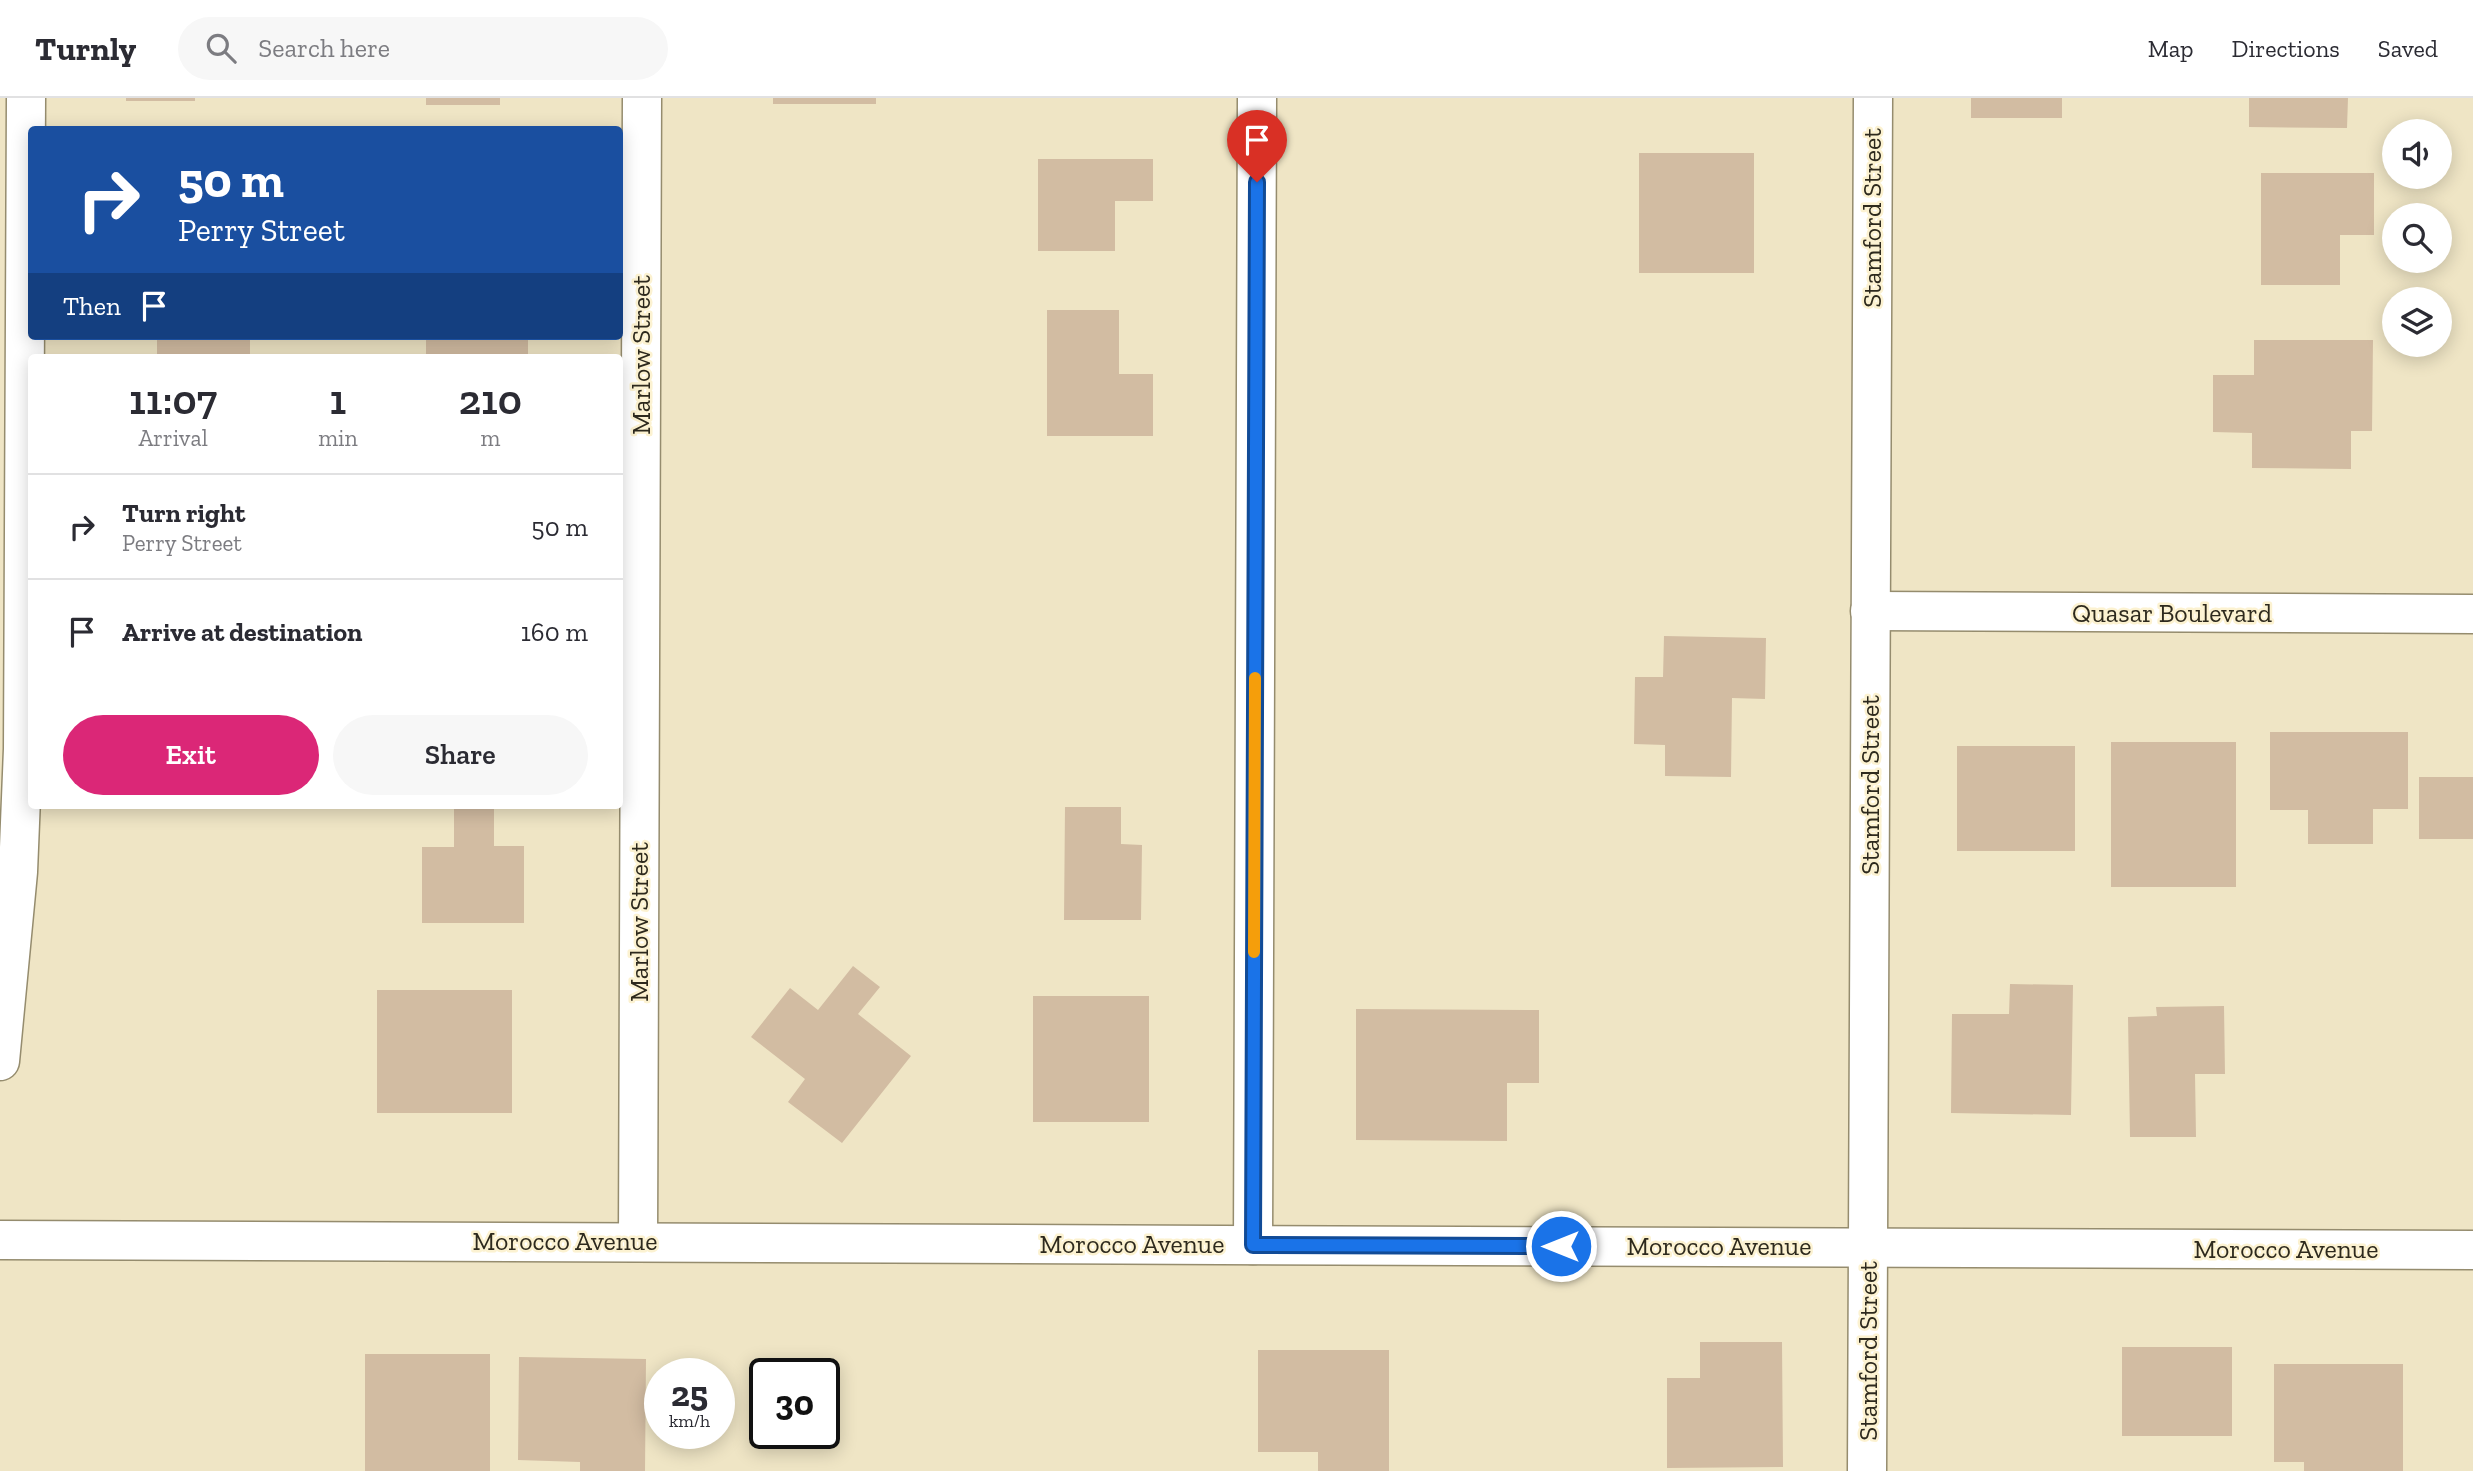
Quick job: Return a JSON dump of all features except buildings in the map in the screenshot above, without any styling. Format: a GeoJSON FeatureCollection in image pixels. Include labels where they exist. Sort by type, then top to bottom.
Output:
{"type":"FeatureCollection","features":[{"type":"Feature","properties":{"kind":"street"},"geometry":{"type":"LineString","coordinates":[[0,1061],[18,872],[23,749],[26,98]]}},
{"type":"Feature","properties":{"kind":"street","name":"Marlow Street"},"geometry":{"type":"LineString","coordinates":[[638,1242],[642,98]]}},
{"type":"Feature","properties":{"kind":"street"},"geometry":{"type":"LineString","coordinates":[[1253,1245],[1257,98]]}},
{"type":"Feature","properties":{"kind":"street","name":"Stamford Street"},"geometry":{"type":"LineString","coordinates":[[1867,1471],[1873,98]]}},
{"type":"Feature","properties":{"kind":"street","name":"Quasar Boulevard"},"geometry":{"type":"LineString","coordinates":[[1870,611],[2473,614]]}},
{"type":"Feature","properties":{"kind":"street","name":"Morocco Avenue"},"geometry":{"type":"LineString","coordinates":[[0,1240],[2473,1250]]}},
{"type":"Feature","properties":{"kind":"slow traffic"},"geometry":{"type":"LineString","coordinates":[[1254,952],[1255,678]]}},
{"type":"Feature","properties":{"kind":"route"},"geometry":{"type":"LineString","coordinates":[[1257,182],[1253,1245],[1561,1246]]}}]}
